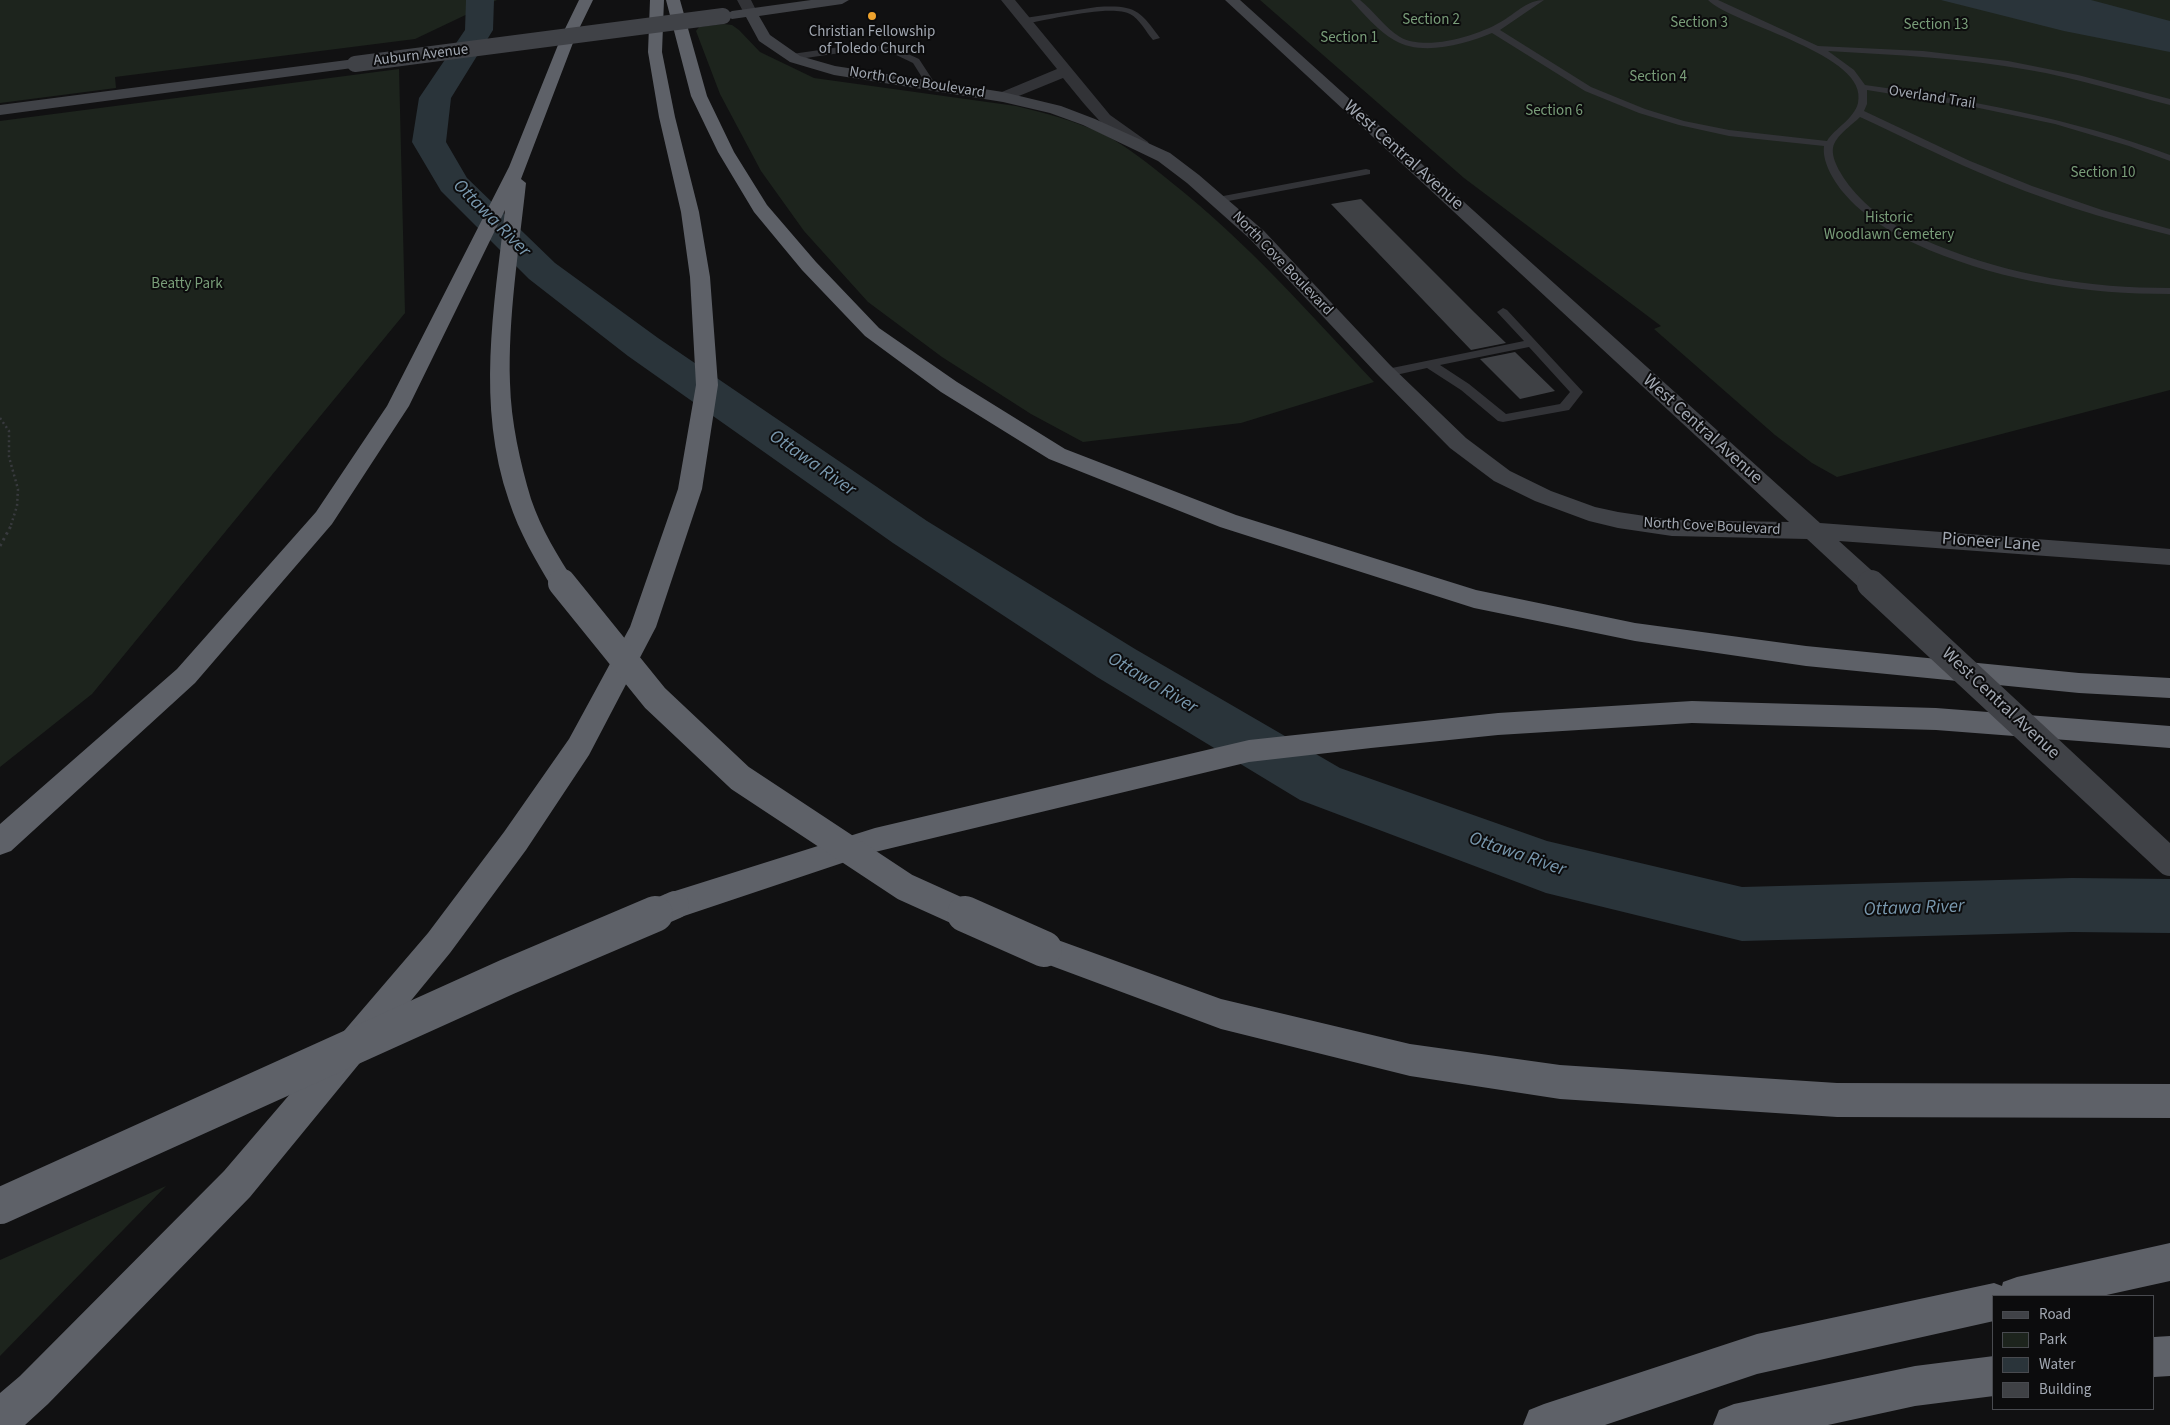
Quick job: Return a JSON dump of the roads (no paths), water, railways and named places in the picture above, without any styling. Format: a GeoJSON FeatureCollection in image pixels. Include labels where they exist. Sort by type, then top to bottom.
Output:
{"type":"FeatureCollection","features":[{"type":"Feature","properties":{"kind":"highway"},"geometry":{"type":"LineString","coordinates":[[0,842],[186,676],[324,518],[398,406],[521,160],[569,35],[586,0]]}},
{"type":"Feature","properties":{"kind":"highway"},"geometry":{"type":"LineString","coordinates":[[0,1420],[34,1390],[237,1184],[439,943],[579,748],[643,627],[690,489],[708,385],[700,277],[690,212],[667,117],[655,52],[657,0]]}},
{"type":"Feature","properties":{"kind":"highway"},"geometry":{"type":"LineString","coordinates":[[673,0],[699,96],[726,152],[760,208],[809,266],[872,332],[949,387],[1057,454],[1228,521],[1474,599],[1636,632],[1806,656],[2079,683],[2170,688]]}},
{"type":"Feature","properties":{"kind":"highway"},"geometry":{"type":"LineString","coordinates":[[521,160],[500,341],[499,385],[505,440],[520,500],[537,541],[562,583],[654,698],[740,778],[905,887],[1044,949],[1221,1014],[1410,1060],[1560,1082],[1837,1100],[2170,1101]]}},
{"type":"Feature","properties":{"kind":"highway"},"geometry":{"type":"LineString","coordinates":[[0,1206],[507,977],[675,906],[875,840],[1249,751],[1498,724],[1692,712],[1936,719],[2170,737]]}},
{"type":"Feature","properties":{"kind":"highway"},"geometry":{"type":"LineString","coordinates":[[2022,1295],[2170,1262]]}},
{"type":"Feature","properties":{"kind":"highway"},"geometry":{"type":"LineString","coordinates":[[1544,1425],[1757,1354],[1992,1302]]}},
{"type":"Feature","properties":{"kind":"highway"},"geometry":{"type":"LineString","coordinates":[[2155,1357],[2170,1356]]}},
{"type":"Feature","properties":{"kind":"highway"},"geometry":{"type":"LineString","coordinates":[[1734,1425],[1915,1386],[1992,1376]]}},
{"type":"Feature","properties":{"kind":"street","name":"Auburn Avenue"},"geometry":{"type":"LineString","coordinates":[[0,110],[723,16],[747,6],[842,0]]}},
{"type":"Feature","properties":{"kind":"street"},"geometry":{"type":"LineString","coordinates":[[1008,0],[1104,118],[1142,146]]}},
{"type":"Feature","properties":{"kind":"street","name":"West Central Avenue"},"geometry":{"type":"LineString","coordinates":[[1232,0],[1871,584],[2170,862]]}},
{"type":"Feature","properties":{"kind":"street","name":"North Cove Boulevard"},"geometry":{"type":"LineString","coordinates":[[747,6],[764,38],[792,57],[834,70],[1003,97],[1055,109],[1089,122],[1164,157],[1218,200],[1257,235],[1387,373],[1458,443],[1473,456],[1520,486],[1589,513],[1618,520],[1672,528],[1812,531]]}},
{"type":"Feature","properties":{"kind":"street"},"geometry":{"type":"LineString","coordinates":[[1003,97],[1066,71]]}},
{"type":"Feature","properties":{"kind":"street","name":"Pioneer Lane"},"geometry":{"type":"LineString","coordinates":[[1812,531],[2170,557]]}},
{"type":"Feature","properties":{"kind":"lane"},"geometry":{"type":"LineString","coordinates":[[1355,0],[1397,38],[1412,43],[1438,44],[1492,29],[1540,0]]}},
{"type":"Feature","properties":{"kind":"lane"},"geometry":{"type":"LineString","coordinates":[[1712,0],[1767,27],[1818,48],[1837,60],[1862,87],[1862,100],[1853,122],[1828,144],[1827,151],[1837,174],[1856,202],[1874,216],[1897,230],[1950,254],[1993,270],[2050,283],[2104,289],[2170,291]]}},
{"type":"Feature","properties":{"kind":"lane"},"geometry":{"type":"LineString","coordinates":[[1737,2],[1753,18],[1767,27]]}},
{"type":"Feature","properties":{"kind":"lane"},"geometry":{"type":"LineString","coordinates":[[1025,21],[1096,10],[1120,9],[1134,12],[1156,38]]}},
{"type":"Feature","properties":{"kind":"lane"},"geometry":{"type":"LineString","coordinates":[[1492,29],[1588,88],[1642,111],[1682,123],[1729,133],[1828,144]]}},
{"type":"Feature","properties":{"kind":"lane"},"geometry":{"type":"LineString","coordinates":[[792,57],[861,47],[892,50],[916,61],[931,86]]}},
{"type":"Feature","properties":{"kind":"lane"},"geometry":{"type":"LineString","coordinates":[[1818,48],[1916,53],[2007,63],[2088,79],[2170,102]]}},
{"type":"Feature","properties":{"kind":"lane","name":"Overland Trail"},"geometry":{"type":"LineString","coordinates":[[1862,87],[1967,103],[2050,120],[2117,138],[2170,158]]}},
{"type":"Feature","properties":{"kind":"lane"},"geometry":{"type":"LineString","coordinates":[[1858,112],[1953,158],[2013,183],[2096,212],[2170,232]]}},
{"type":"Feature","properties":{"kind":"lane"},"geometry":{"type":"LineString","coordinates":[[1218,200],[1366,172]]}},
{"type":"Feature","properties":{"kind":"lane"},"geometry":{"type":"LineString","coordinates":[[1430,364],[1466,387],[1503,418],[1564,407],[1576,392],[1503,312]]}},
{"type":"Feature","properties":{"kind":"lane"},"geometry":{"type":"LineString","coordinates":[[1387,373],[1532,343]]}},
{"type":"Feature","properties":{"kind":"water"},"geometry":{"type":"Polygon","coordinates":[[[1941,0],[2091,0],[2170,21],[2170,52],[2064,31],[1941,0]]]}},
{"type":"Feature","properties":{"kind":"waterway","name":"Ottawa River"},"geometry":{"type":"LineString","coordinates":[[480,0],[479,30],[435,98],[429,142],[453,184],[542,271],[643,347],[910,532],[1116,663],[1320,784],[1546,867],[1742,914],[2072,905],[2170,906]]}},
{"type":"Feature","properties":{"kind":"place","name":"Christian Fellowship of Toledo Church"},"geometry":{"type":"Point","coordinates":[872,16]}},
{"type":"Feature","properties":{"kind":"park label","name":"Section 2"},"geometry":{"type":"Point","coordinates":[1431,21]}},
{"type":"Feature","properties":{"kind":"park label","name":"Section 3"},"geometry":{"type":"Point","coordinates":[1699,24]}},
{"type":"Feature","properties":{"kind":"park label","name":"Section 13"},"geometry":{"type":"Point","coordinates":[1936,26]}},
{"type":"Feature","properties":{"kind":"park label","name":"Section 1"},"geometry":{"type":"Point","coordinates":[1349,39]}},
{"type":"Feature","properties":{"kind":"park label","name":"Section 4"},"geometry":{"type":"Point","coordinates":[1658,78]}},
{"type":"Feature","properties":{"kind":"park label","name":"Section 6"},"geometry":{"type":"Point","coordinates":[1554,112]}},
{"type":"Feature","properties":{"kind":"park label","name":"Section 10"},"geometry":{"type":"Point","coordinates":[2103,174]}},
{"type":"Feature","properties":{"kind":"park label","name":"Historic Woodlawn Cemetery"},"geometry":{"type":"Point","coordinates":[1889,228]}},
{"type":"Feature","properties":{"kind":"park label","name":"Beatty Park"},"geometry":{"type":"Point","coordinates":[187,285]}}]}
